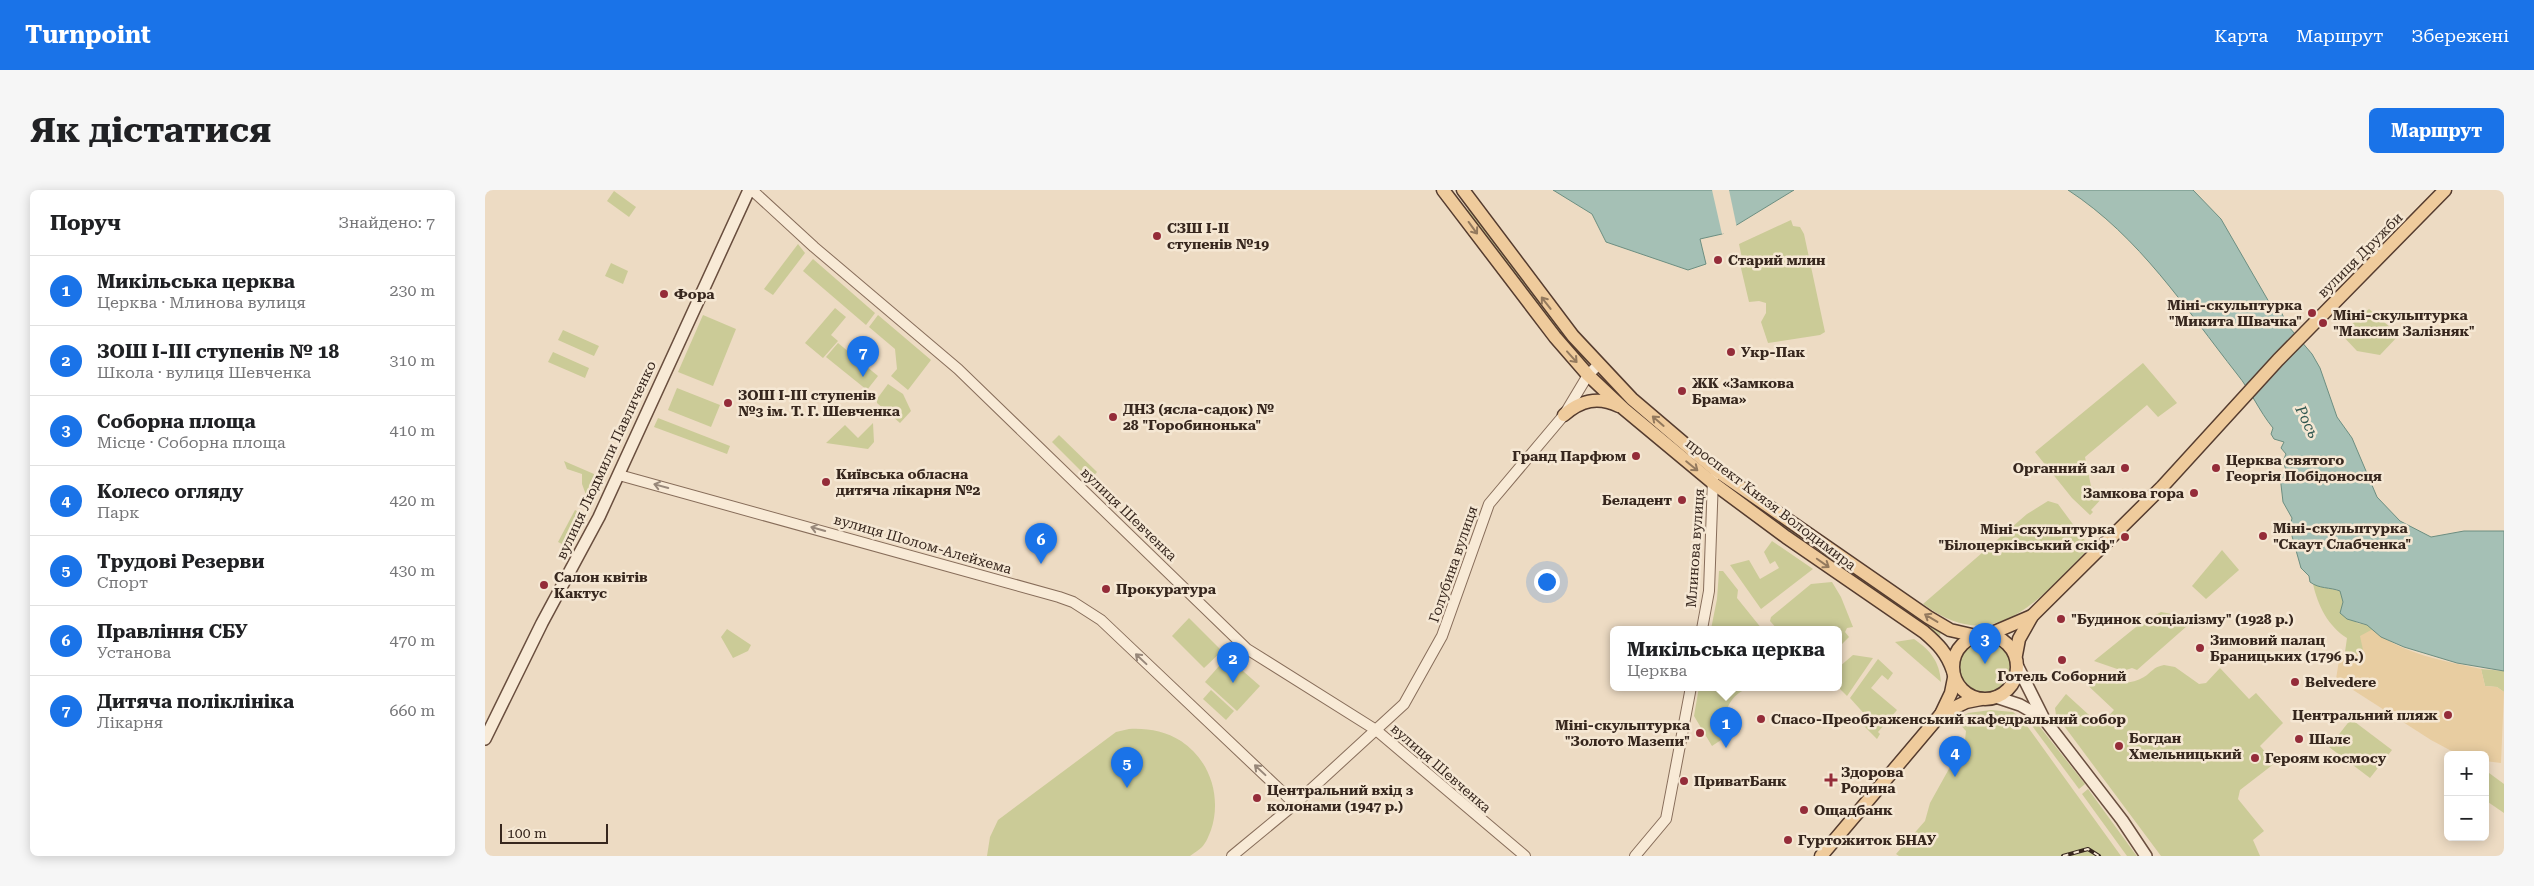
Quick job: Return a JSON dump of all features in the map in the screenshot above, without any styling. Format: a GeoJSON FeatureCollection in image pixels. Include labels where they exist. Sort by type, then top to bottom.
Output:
{"type":"FeatureCollection","features":[{"type":"Feature","properties":{"kind":"main road","name":"вулиця Людмили Павличенко"},"geometry":{"type":"LineString","coordinates":[[485,739],[619,475],[750,190]]}},
{"type":"Feature","properties":{"kind":"main road","name":"проспект Князя Володимира"},"geometry":{"type":"LineString","coordinates":[[1443,190],[1555,337],[1588,375],[1625,409],[1713,483],[1786,537],[1925,632],[1944,651],[1953,674]]}},
{"type":"Feature","properties":{"kind":"main road","name":"проспект Князя Володимира"},"geometry":{"type":"LineString","coordinates":[[1463,190],[1540,295],[1573,336],[1632,399],[1713,468],[1928,617],[1950,630],[1976,636]]}},
{"type":"Feature","properties":{"kind":"main road","name":"вулиця Дружби"},"geometry":{"type":"LineString","coordinates":[[2032,616],[2162,487],[2317,319],[2445,190]]}},
{"type":"Feature","properties":{"kind":"main road"},"geometry":{"type":"LineString","coordinates":[[1564,415],[1579,403],[1590,400],[1601,400],[1625,409]]}},
{"type":"Feature","properties":{"kind":"main road"},"geometry":{"type":"LineString","coordinates":[[1821,856],[1941,714],[1951,693],[1956,649],[1967,639],[1990,634],[2032,616]]}},
{"type":"Feature","properties":{"kind":"main road"},"geometry":{"type":"LineString","coordinates":[[1996,697],[2012,684],[2019,639],[2032,616]]}},
{"type":"Feature","properties":{"kind":"main road"},"geometry":{"type":"LineString","coordinates":[[1990,634],[2007,643],[2044,719],[2116,812],[2146,856]]}},
{"type":"Feature","properties":{"kind":"main road"},"geometry":{"type":"LineString","coordinates":[[1953,674],[1962,691],[1982,699]]}},
{"type":"Feature","properties":{"kind":"main road"},"geometry":{"type":"LineString","coordinates":[[1941,714],[1966,702],[1996,697],[2020,705],[2044,719]]}},
{"type":"Feature","properties":{"kind":"street","name":"вулиця Шевченка"},"geometry":{"type":"LineString","coordinates":[[750,190],[958,369],[1247,649],[1376,730],[1525,856]]}},
{"type":"Feature","properties":{"kind":"street","name":"Голубина вулиця"},"geometry":{"type":"LineString","coordinates":[[1231,856],[1295,804],[1404,704],[1442,636],[1489,504],[1564,415],[1588,375],[1599,364]]}},
{"type":"Feature","properties":{"kind":"street"},"geometry":{"type":"LineString","coordinates":[[625,460],[630,474],[636,479]]}},
{"type":"Feature","properties":{"kind":"street","name":"Млинова вулиця"},"geometry":{"type":"LineString","coordinates":[[1703,626],[1709,590],[1713,468]]}},
{"type":"Feature","properties":{"kind":"street","name":"вулиця Шолом-Алейхема"},"geometry":{"type":"LineString","coordinates":[[619,475],[1073,602],[1101,620],[1295,804]]}},
{"type":"Feature","properties":{"kind":"street"},"geometry":{"type":"LineString","coordinates":[[612,488],[627,480],[636,479]]}},
{"type":"Feature","properties":{"kind":"street"},"geometry":{"type":"LineString","coordinates":[[1635,856],[1666,818],[1690,691]]}},
{"type":"Feature","properties":{"kind":"green space"},"geometry":{"type":"Polygon","coordinates":[[[614,191],[636,207],[629,217],[607,201],[614,191]]]}},
{"type":"Feature","properties":{"kind":"green space"},"geometry":{"type":"Polygon","coordinates":[[[1471,207],[1528,287],[1588,362],[1584,365],[1523,290],[1467,211],[1471,207]]]}},
{"type":"Feature","properties":{"kind":"green space"},"geometry":{"type":"Polygon","coordinates":[[[1791,220],[1793,226],[1800,227],[1804,234],[1825,332],[1820,335],[1768,343],[1761,322],[1766,313],[1766,303],[1759,301],[1749,302],[1740,264],[1743,263],[1739,244],[1791,220]]]}},
{"type":"Feature","properties":{"kind":"green space"},"geometry":{"type":"Polygon","coordinates":[[[798,244],[805,253],[773,295],[764,289],[798,244]]]}},
{"type":"Feature","properties":{"kind":"green space"},"geometry":{"type":"Polygon","coordinates":[[[813,259],[875,313],[866,325],[803,271],[813,259]]]}},
{"type":"Feature","properties":{"kind":"green space"},"geometry":{"type":"Polygon","coordinates":[[[611,263],[628,271],[623,284],[605,276],[611,263]]]}},
{"type":"Feature","properties":{"kind":"green space"},"geometry":{"type":"Polygon","coordinates":[[[835,308],[846,317],[831,335],[838,341],[823,358],[805,343],[835,308]]]}},
{"type":"Feature","properties":{"kind":"green space"},"geometry":{"type":"Polygon","coordinates":[[[2369,309],[2399,335],[2380,355],[2357,351],[2341,334],[2369,309]]]}},
{"type":"Feature","properties":{"kind":"green space"},"geometry":{"type":"Polygon","coordinates":[[[703,315],[736,329],[713,386],[678,372],[703,315]]]}},
{"type":"Feature","properties":{"kind":"green space"},"geometry":{"type":"Polygon","coordinates":[[[878,315],[931,360],[908,390],[891,376],[897,369],[895,349],[869,327],[878,315]]]}},
{"type":"Feature","properties":{"kind":"green space"},"geometry":{"type":"Polygon","coordinates":[[[563,330],[599,346],[594,356],[558,340],[563,330]]]}},
{"type":"Feature","properties":{"kind":"green space"},"geometry":{"type":"Polygon","coordinates":[[[838,343],[878,376],[867,390],[826,357],[838,343]]]}},
{"type":"Feature","properties":{"kind":"green space"},"geometry":{"type":"Polygon","coordinates":[[[553,352],[589,368],[585,378],[548,362],[553,352]]]}},
{"type":"Feature","properties":{"kind":"green space"},"geometry":{"type":"Polygon","coordinates":[[[2143,363],[2177,403],[2158,417],[2147,405],[2085,457],[2091,486],[2104,496],[2091,510],[2093,512],[2090,515],[2072,498],[2035,452],[2143,363]]]}},
{"type":"Feature","properties":{"kind":"green space"},"geometry":{"type":"Polygon","coordinates":[[[888,384],[903,394],[911,411],[900,423],[877,403],[877,399],[888,384]]]}},
{"type":"Feature","properties":{"kind":"green space"},"geometry":{"type":"Polygon","coordinates":[[[677,388],[720,405],[711,427],[668,410],[677,388]]]}},
{"type":"Feature","properties":{"kind":"green space"},"geometry":{"type":"Polygon","coordinates":[[[658,418],[730,446],[727,454],[654,427],[658,418]]]}},
{"type":"Feature","properties":{"kind":"green space"},"geometry":{"type":"Polygon","coordinates":[[[873,423],[874,442],[868,449],[826,443],[845,425],[858,438],[873,423]]]}},
{"type":"Feature","properties":{"kind":"green space"},"geometry":{"type":"Polygon","coordinates":[[[1059,435],[1097,472],[1090,480],[1052,442],[1059,435]]]}},
{"type":"Feature","properties":{"kind":"green space"},"geometry":{"type":"Polygon","coordinates":[[[564,461],[594,474],[598,485],[592,504],[589,503],[582,484],[582,474],[567,469],[564,461]]]}},
{"type":"Feature","properties":{"kind":"green space"},"geometry":{"type":"Polygon","coordinates":[[[1735,492],[1941,633],[1939,637],[1734,494],[1735,492]]]}},
{"type":"Feature","properties":{"kind":"green space"},"geometry":{"type":"Polygon","coordinates":[[[2048,501],[2058,504],[2089,546],[2088,550],[2033,603],[2014,616],[1994,624],[1973,625],[1949,619],[1923,604],[2027,514],[2048,501]]]}},
{"type":"Feature","properties":{"kind":"green space"},"geometry":{"type":"Polygon","coordinates":[[[575,510],[587,517],[570,548],[558,542],[575,510]]]}},
{"type":"Feature","properties":{"kind":"green space"},"geometry":{"type":"Polygon","coordinates":[[[1772,541],[1813,569],[1761,609],[1730,565],[1749,560],[1760,579],[1779,568],[1775,561],[1770,564],[1764,552],[1772,541]]]}},
{"type":"Feature","properties":{"kind":"green space"},"geometry":{"type":"Polygon","coordinates":[[[2222,550],[2239,570],[2206,599],[2192,586],[2222,550]]]}},
{"type":"Feature","properties":{"kind":"green space"},"geometry":{"type":"Polygon","coordinates":[[[1719,571],[1723,571],[1738,590],[1737,598],[1760,626],[1712,626],[1717,599],[1719,571]]]}},
{"type":"Feature","properties":{"kind":"green space"},"geometry":{"type":"Polygon","coordinates":[[[1832,582],[1841,597],[1853,627],[1847,628],[1845,632],[1849,637],[1842,644],[1842,626],[1774,626],[1770,621],[1771,617],[1811,584],[1832,582]]]}},
{"type":"Feature","properties":{"kind":"green space"},"geometry":{"type":"Polygon","coordinates":[[[2313,584],[2340,591],[2344,602],[2357,623],[2367,625],[2373,629],[2363,644],[2363,650],[2358,654],[2345,652],[2347,638],[2334,628],[2325,615],[2313,584]]]}},
{"type":"Feature","properties":{"kind":"green space"},"geometry":{"type":"Polygon","coordinates":[[[2161,612],[2177,615],[2187,626],[2137,670],[2132,668],[2123,671],[2094,661],[2141,623],[2161,612]]]}},
{"type":"Feature","properties":{"kind":"green space"},"geometry":{"type":"Polygon","coordinates":[[[1189,618],[1222,651],[1204,668],[1172,636],[1189,618]]]}},
{"type":"Feature","properties":{"kind":"green space"},"geometry":{"type":"Polygon","coordinates":[[[727,629],[751,645],[748,651],[733,658],[721,637],[727,629]]]}},
{"type":"Feature","properties":{"kind":"green space"},"geometry":{"type":"Polygon","coordinates":[[[1914,639],[1933,657],[1941,682],[1895,642],[1914,639]]]}},
{"type":"Feature","properties":{"kind":"green space"},"geometry":{"type":"Polygon","coordinates":[[[1980,641],[1990,641],[1999,645],[2007,653],[2011,667],[2007,681],[1999,689],[1990,693],[1980,693],[1971,689],[1963,681],[1959,672],[1959,662],[1963,653],[1971,645],[1980,641]]]}},
{"type":"Feature","properties":{"kind":"green space"},"geometry":{"type":"Polygon","coordinates":[[[1853,655],[1873,658],[1847,696],[1842,691],[1842,664],[1853,655]]]}},
{"type":"Feature","properties":{"kind":"green space"},"geometry":{"type":"Polygon","coordinates":[[[1227,657],[1260,686],[1237,711],[1205,682],[1227,657]]]}},
{"type":"Feature","properties":{"kind":"green space"},"geometry":{"type":"Polygon","coordinates":[[[1878,659],[1893,673],[1888,680],[1882,675],[1871,688],[1897,710],[1878,732],[1880,734],[1877,739],[1862,724],[1868,718],[1850,698],[1878,659]]]}},
{"type":"Feature","properties":{"kind":"green space"},"geometry":{"type":"Polygon","coordinates":[[[2164,665],[2175,667],[2199,684],[2206,683],[2220,668],[2249,699],[2256,693],[2283,723],[2260,746],[2275,763],[2240,790],[2238,799],[2264,831],[2253,840],[2260,856],[2161,856],[2056,715],[2055,708],[2066,694],[2100,725],[2114,710],[2081,679],[2086,673],[2122,683],[2137,681],[2155,668],[2164,665]]]}},
{"type":"Feature","properties":{"kind":"green space"},"geometry":{"type":"Polygon","coordinates":[[[2481,669],[2504,671],[2504,692],[2497,687],[2485,686],[2481,669]]]}},
{"type":"Feature","properties":{"kind":"green space"},"geometry":{"type":"Polygon","coordinates":[[[1211,690],[1234,711],[1226,720],[1203,699],[1211,690]]]}},
{"type":"Feature","properties":{"kind":"green space"},"geometry":{"type":"Polygon","coordinates":[[[1698,691],[1743,691],[1733,699],[1726,712],[1725,728],[1727,736],[1712,746],[1694,716],[1698,691]]]}},
{"type":"Feature","properties":{"kind":"green space"},"geometry":{"type":"Polygon","coordinates":[[[1991,710],[2013,712],[2022,719],[2121,856],[1899,856],[1896,854],[1925,821],[1930,803],[1965,740],[1966,731],[1956,720],[1968,713],[1991,710]]]}},
{"type":"Feature","properties":{"kind":"green space"},"geometry":{"type":"Polygon","coordinates":[[[2021,711],[2036,722],[2085,784],[2079,789],[2021,711]]]}},
{"type":"Feature","properties":{"kind":"green space"},"geometry":{"type":"Polygon","coordinates":[[[2351,719],[2392,750],[2370,778],[2329,747],[2351,719]]]}},
{"type":"Feature","properties":{"kind":"green space"},"geometry":{"type":"Polygon","coordinates":[[[1129,729],[1156,731],[1181,741],[1191,749],[1206,769],[1214,792],[1215,805],[1211,830],[1201,848],[1190,856],[987,856],[990,837],[998,820],[1116,732],[1129,729]]]}},
{"type":"Feature","properties":{"kind":"green space"},"geometry":{"type":"Polygon","coordinates":[[[2489,773],[2504,784],[2504,813],[2489,803],[2489,773]]]}},
{"type":"Feature","properties":{"kind":"green space"},"geometry":{"type":"Polygon","coordinates":[[[2088,789],[2137,856],[2127,856],[2082,794],[2088,789]]]}},
{"type":"Feature","properties":{"kind":"sand","name":"Центральний пляж"},"geometry":{"type":"Polygon","coordinates":[[[2373,629],[2384,638],[2410,651],[2481,669],[2485,686],[2497,687],[2504,692],[2501,763],[2489,762],[2489,751],[2452,751],[2431,740],[2336,679],[2340,654],[2345,652],[2358,654],[2363,650],[2360,636],[2373,629]]]}},
{"type":"Feature","properties":{"kind":"water"},"geometry":{"type":"Polygon","coordinates":[[[1553,190],[1794,190],[1722,234],[1700,239],[1706,264],[1688,270],[1606,242],[1592,214],[1553,190]]]}},
{"type":"Feature","properties":{"kind":"water","name":"Рось"},"geometry":{"type":"Polygon","coordinates":[[[2068,190],[2193,190],[2221,219],[2269,302],[2281,312],[2289,327],[2312,354],[2320,368],[2337,417],[2352,438],[2377,497],[2400,521],[2431,537],[2464,531],[2504,531],[2504,671],[2457,663],[2404,647],[2381,637],[2367,625],[2347,619],[2340,613],[2343,602],[2340,591],[2317,586],[2310,582],[2309,576],[2301,568],[2290,529],[2292,518],[2283,502],[2280,476],[2286,470],[2283,461],[2286,454],[2281,448],[2284,442],[2274,439],[2271,434],[2273,428],[2242,381],[2160,275],[2117,229],[2068,190]]]}},
{"type":"Feature","properties":{"kind":"pier"},"geometry":{"type":"Polygon","coordinates":[[[1712,190],[1729,190],[1737,228],[1730,232],[1722,234],[1712,190]]]}},
{"type":"Feature","properties":{"kind":"railway"},"geometry":{"type":"LineString","coordinates":[[2063,856],[2088,849],[2099,856]]}},
{"type":"Feature","properties":{"kind":"place","name":"СЗШ I-II ступенів №19"},"geometry":{"type":"Point","coordinates":[1157,236]}},
{"type":"Feature","properties":{"kind":"place","name":"Старий млин"},"geometry":{"type":"Point","coordinates":[1718,260]}},
{"type":"Feature","properties":{"kind":"place","name":"Фора"},"geometry":{"type":"Point","coordinates":[664,294]}},
{"type":"Feature","properties":{"kind":"place","name":"Міні-скульптурка \"Микита Швачка\""},"geometry":{"type":"Point","coordinates":[2312,313]}},
{"type":"Feature","properties":{"kind":"place","name":"Міні-скульптурка \"Максим Залізняк\""},"geometry":{"type":"Point","coordinates":[2323,323]}},
{"type":"Feature","properties":{"kind":"place","name":"Укр-Пак"},"geometry":{"type":"Point","coordinates":[1731,352]}},
{"type":"Feature","properties":{"kind":"place","name":"Дитяча поліклініка"},"geometry":{"type":"Point","coordinates":[863,377]}},
{"type":"Feature","properties":{"kind":"place","name":"ЖК «Замкова Брама»"},"geometry":{"type":"Point","coordinates":[1682,391]}},
{"type":"Feature","properties":{"kind":"place","name":"ЗОШ І-ІІІ ступенів №3 ім. Т. Г. Шевченка"},"geometry":{"type":"Point","coordinates":[728,403]}},
{"type":"Feature","properties":{"kind":"place","name":"ДНЗ (ясла-садок) № 28 \"Горобинонька\""},"geometry":{"type":"Point","coordinates":[1113,417]}},
{"type":"Feature","properties":{"kind":"place","name":"Гранд Парфюм"},"geometry":{"type":"Point","coordinates":[1636,456]}},
{"type":"Feature","properties":{"kind":"place","name":"Органний зал"},"geometry":{"type":"Point","coordinates":[2125,468]}},
{"type":"Feature","properties":{"kind":"place","name":"Церква святого Георгія Побідоносця"},"geometry":{"type":"Point","coordinates":[2216,468]}},
{"type":"Feature","properties":{"kind":"place","name":"Київська обласна дитяча лікарня №2"},"geometry":{"type":"Point","coordinates":[826,482]}},
{"type":"Feature","properties":{"kind":"place","name":"Замкова гора"},"geometry":{"type":"Point","coordinates":[2194,493]}},
{"type":"Feature","properties":{"kind":"place","name":"Беладент"},"geometry":{"type":"Point","coordinates":[1682,500]}},
{"type":"Feature","properties":{"kind":"place","name":"Міні-скульптурка \"Скаут Слабченка\""},"geometry":{"type":"Point","coordinates":[2263,536]}},
{"type":"Feature","properties":{"kind":"place","name":"Міні-скульптурка \"Білоцерківський скіф\""},"geometry":{"type":"Point","coordinates":[2125,537]}},
{"type":"Feature","properties":{"kind":"place","name":"Правління СБУ"},"geometry":{"type":"Point","coordinates":[1041,564]}},
{"type":"Feature","properties":{"kind":"place","name":"Салон квітів Кактус"},"geometry":{"type":"Point","coordinates":[544,585]}},
{"type":"Feature","properties":{"kind":"place","name":"Прокуратура"},"geometry":{"type":"Point","coordinates":[1106,589]}},
{"type":"Feature","properties":{"kind":"place","name":"\"Будинок соціалізму\" (1928 р.)"},"geometry":{"type":"Point","coordinates":[2061,619]}},
{"type":"Feature","properties":{"kind":"place","name":"Зимовий палац Браницьких (1796 р.)"},"geometry":{"type":"Point","coordinates":[2200,648]}},
{"type":"Feature","properties":{"kind":"place","name":"Готель Соборний"},"geometry":{"type":"Point","coordinates":[2062,660]}},
{"type":"Feature","properties":{"kind":"place","name":"Соборна площа"},"geometry":{"type":"Point","coordinates":[1985,664]}},
{"type":"Feature","properties":{"kind":"place","name":"Belvedere"},"geometry":{"type":"Point","coordinates":[2295,682]}},
{"type":"Feature","properties":{"kind":"place","name":"ЗОШ І-ІІІ ступенів № 18"},"geometry":{"type":"Point","coordinates":[1233,683]}},
{"type":"Feature","properties":{"kind":"place","name":"Центральний пляж"},"geometry":{"type":"Point","coordinates":[2448,715]}},
{"type":"Feature","properties":{"kind":"place","name":"Спасо-Преображенський кафедральний собор"},"geometry":{"type":"Point","coordinates":[1761,719]}},
{"type":"Feature","properties":{"kind":"place","name":"Міні-скульптурка \"Золото Мазепи\""},"geometry":{"type":"Point","coordinates":[1700,733]}},
{"type":"Feature","properties":{"kind":"place","name":"Шалє"},"geometry":{"type":"Point","coordinates":[2299,739]}},
{"type":"Feature","properties":{"kind":"place","name":"Богдан Хмельницький"},"geometry":{"type":"Point","coordinates":[2119,746]}},
{"type":"Feature","properties":{"kind":"place","name":"Микільська церква"},"geometry":{"type":"Point","coordinates":[1726,748]}},
{"type":"Feature","properties":{"kind":"place","name":"Героям космосу"},"geometry":{"type":"Point","coordinates":[2255,758]}},
{"type":"Feature","properties":{"kind":"place","name":"Колесо огляду"},"geometry":{"type":"Point","coordinates":[1955,777]}},
{"type":"Feature","properties":{"kind":"place","name":"Здорова Родина"},"geometry":{"type":"Point","coordinates":[1831,780]}},
{"type":"Feature","properties":{"kind":"place","name":"ПриватБанк"},"geometry":{"type":"Point","coordinates":[1684,781]}},
{"type":"Feature","properties":{"kind":"place","name":"Трудові Резерви"},"geometry":{"type":"Point","coordinates":[1127,788]}},
{"type":"Feature","properties":{"kind":"place","name":"Центральний вхід з колонами (1947 р.)"},"geometry":{"type":"Point","coordinates":[1257,798]}},
{"type":"Feature","properties":{"kind":"place","name":"Ощадбанк"},"geometry":{"type":"Point","coordinates":[1804,810]}},
{"type":"Feature","properties":{"kind":"place","name":"Гуртожиток БНАУ"},"geometry":{"type":"Point","coordinates":[1788,840]}}]}
